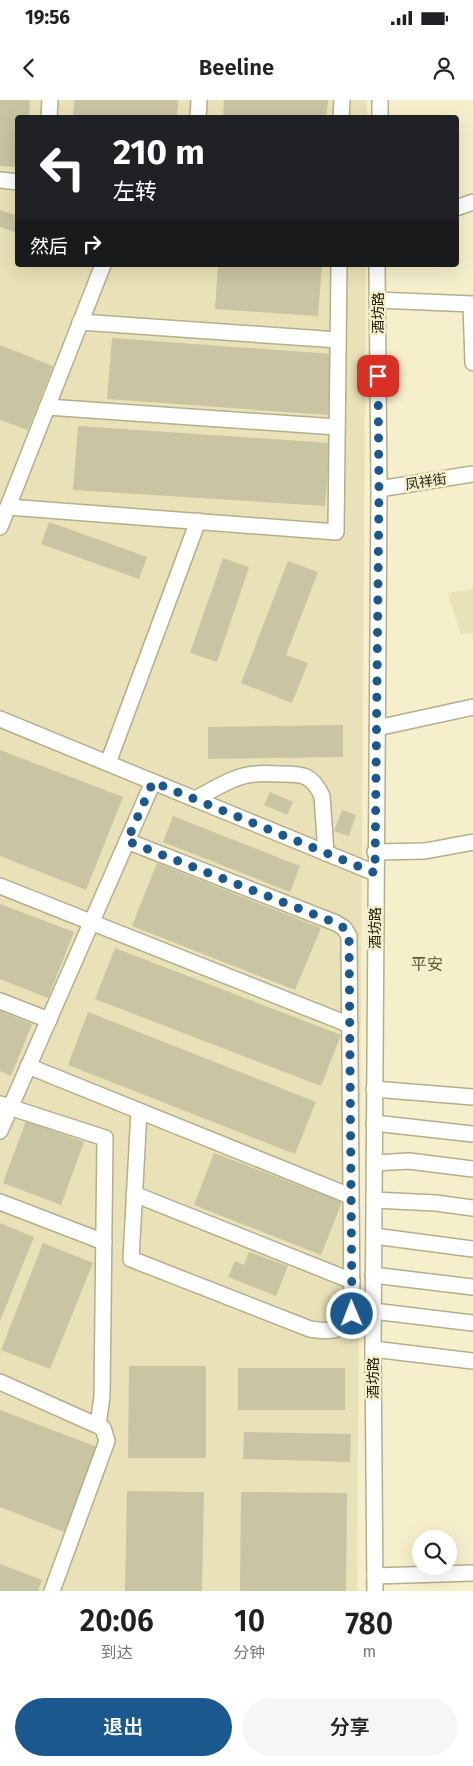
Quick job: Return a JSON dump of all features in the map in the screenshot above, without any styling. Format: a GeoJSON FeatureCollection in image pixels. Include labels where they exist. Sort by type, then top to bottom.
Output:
{"type":"FeatureCollection","features":[{"type":"Feature","properties":{"kind":"street"},"geometry":{"type":"LineString","coordinates":[[49,115],[50,100]]}},
{"type":"Feature","properties":{"kind":"street"},"geometry":{"type":"LineString","coordinates":[[198,115],[199,100]]}},
{"type":"Feature","properties":{"kind":"street"},"geometry":{"type":"LineString","coordinates":[[341,115],[342,100]]}},
{"type":"Feature","properties":{"kind":"street"},"geometry":{"type":"LineString","coordinates":[[380,100],[380,115]]}},
{"type":"Feature","properties":{"kind":"street"},"geometry":{"type":"LineString","coordinates":[[0,180],[15,182]]}},
{"type":"Feature","properties":{"kind":"street"},"geometry":{"type":"LineString","coordinates":[[459,207],[473,202]]}},
{"type":"Feature","properties":{"kind":"street"},"geometry":{"type":"LineString","coordinates":[[0,527],[101,267]]}},
{"type":"Feature","properties":{"kind":"street"},"geometry":{"type":"LineString","coordinates":[[8,508],[336,532],[339,267]]}},
{"type":"Feature","properties":{"kind":"street","name":"酒坊路"},"geometry":{"type":"LineString","coordinates":[[375,1584],[373,1311],[379,490],[377,267]]}},
{"type":"Feature","properties":{"kind":"street"},"geometry":{"type":"LineString","coordinates":[[378,300],[472,304],[473,363]]}},
{"type":"Feature","properties":{"kind":"street"},"geometry":{"type":"LineString","coordinates":[[80,322],[338,340]]}},
{"type":"Feature","properties":{"kind":"street"},"geometry":{"type":"LineString","coordinates":[[47,407],[337,427]]}},
{"type":"Feature","properties":{"kind":"street","name":"凤祥街"},"geometry":{"type":"LineString","coordinates":[[379,490],[473,474]]}},
{"type":"Feature","properties":{"kind":"street"},"geometry":{"type":"LineString","coordinates":[[108,763],[198,522]]}},
{"type":"Feature","properties":{"kind":"street"},"geometry":{"type":"LineString","coordinates":[[377,728],[473,707]]}},
{"type":"Feature","properties":{"kind":"street"},"geometry":{"type":"LineString","coordinates":[[0,719],[375,873]]}},
{"type":"Feature","properties":{"kind":"street"},"geometry":{"type":"LineString","coordinates":[[195,799],[233,780],[254,774],[302,774],[311,780],[322,796],[326,853]]}},
{"type":"Feature","properties":{"kind":"street"},"geometry":{"type":"LineString","coordinates":[[0,1131],[5,1106],[28,1066],[153,782]]}},
{"type":"Feature","properties":{"kind":"street"},"geometry":{"type":"LineString","coordinates":[[127,841],[336,923],[344,928],[349,936],[352,1314],[347,1323],[334,1331],[310,1329],[131,1259],[139,1110]]}},
{"type":"Feature","properties":{"kind":"street"},"geometry":{"type":"LineString","coordinates":[[375,852],[425,851],[473,842]]}},
{"type":"Feature","properties":{"kind":"street"},"geometry":{"type":"LineString","coordinates":[[0,886],[350,1025]]}},
{"type":"Feature","properties":{"kind":"street"},"geometry":{"type":"LineString","coordinates":[[0,1001],[48,1020]]}},
{"type":"Feature","properties":{"kind":"street"},"geometry":{"type":"LineString","coordinates":[[28,1066],[350,1196]]}},
{"type":"Feature","properties":{"kind":"street"},"geometry":{"type":"LineString","coordinates":[[374,1089],[473,1097]]}},
{"type":"Feature","properties":{"kind":"street"},"geometry":{"type":"LineString","coordinates":[[5,1106],[104,1138],[102,1396],[98,1425]]}},
{"type":"Feature","properties":{"kind":"street"},"geometry":{"type":"LineString","coordinates":[[374,1123],[473,1134]]}},
{"type":"Feature","properties":{"kind":"street"},"geometry":{"type":"LineString","coordinates":[[374,1164],[409,1161],[473,1169]]}},
{"type":"Feature","properties":{"kind":"street"},"geometry":{"type":"LineString","coordinates":[[134,1194],[352,1281]]}},
{"type":"Feature","properties":{"kind":"street"},"geometry":{"type":"LineString","coordinates":[[374,1200],[436,1203],[473,1208]]}},
{"type":"Feature","properties":{"kind":"street"},"geometry":{"type":"LineString","coordinates":[[0,1202],[104,1242]]}},
{"type":"Feature","properties":{"kind":"street"},"geometry":{"type":"LineString","coordinates":[[374,1236],[473,1248]]}},
{"type":"Feature","properties":{"kind":"street"},"geometry":{"type":"LineString","coordinates":[[374,1275],[473,1287]]}},
{"type":"Feature","properties":{"kind":"street"},"geometry":{"type":"LineString","coordinates":[[373,1311],[473,1323]]}},
{"type":"Feature","properties":{"kind":"street"},"geometry":{"type":"LineString","coordinates":[[373,1349],[473,1361]]}},
{"type":"Feature","properties":{"kind":"street"},"geometry":{"type":"LineString","coordinates":[[0,1382],[98,1425],[103,1428],[107,1441],[52,1591]]}},
{"type":"Feature","properties":{"kind":"street"},"geometry":{"type":"LineString","coordinates":[[375,1584],[473,1573]]}},
{"type":"Feature","properties":{"kind":"shaded area"},"geometry":{"type":"Polygon","coordinates":[[[0,100],[367,100],[367,115],[15,115],[15,267],[366,267],[357,1591],[0,1591],[0,100]]]}},
{"type":"Feature","properties":{"kind":"shaded area"},"geometry":{"type":"Polygon","coordinates":[[[473,589],[473,633],[461,635],[448,593],[473,589]]]}},
{"type":"Feature","properties":{"kind":"building"},"geometry":{"type":"Polygon","coordinates":[[[0,100],[30,100],[29,115],[15,115],[15,167],[0,166],[0,100]]]}},
{"type":"Feature","properties":{"kind":"building"},"geometry":{"type":"Polygon","coordinates":[[[74,100],[178,100],[177,115],[73,115],[74,100]]]}},
{"type":"Feature","properties":{"kind":"building"},"geometry":{"type":"Polygon","coordinates":[[[224,100],[328,100],[326,115],[223,115],[224,100]]]}},
{"type":"Feature","properties":{"kind":"building"},"geometry":{"type":"Polygon","coordinates":[[[0,210],[15,215],[15,232],[0,227],[0,210]]]}},
{"type":"Feature","properties":{"kind":"building"},"geometry":{"type":"Polygon","coordinates":[[[218,267],[322,267],[318,316],[215,309],[218,267]]]}},
{"type":"Feature","properties":{"kind":"building"},"geometry":{"type":"Polygon","coordinates":[[[112,338],[333,354],[328,415],[107,399],[112,338]]]}},
{"type":"Feature","properties":{"kind":"building"},"geometry":{"type":"Polygon","coordinates":[[[0,345],[53,366],[28,430],[0,420],[0,345]]]}},
{"type":"Feature","properties":{"kind":"building"},"geometry":{"type":"Polygon","coordinates":[[[78,426],[330,443],[325,506],[73,490],[78,426]]]}},
{"type":"Feature","properties":{"kind":"building"},"geometry":{"type":"Polygon","coordinates":[[[49,522],[147,557],[139,579],[41,544],[49,522]]]}},
{"type":"Feature","properties":{"kind":"building"},"geometry":{"type":"Polygon","coordinates":[[[223,558],[249,567],[217,662],[190,653],[223,558]]]}},
{"type":"Feature","properties":{"kind":"building"},"geometry":{"type":"Polygon","coordinates":[[[288,561],[318,572],[286,655],[308,663],[292,703],[241,683],[288,561]]]}},
{"type":"Feature","properties":{"kind":"building"},"geometry":{"type":"Polygon","coordinates":[[[343,725],[343,757],[208,759],[208,727],[343,725]]]}},
{"type":"Feature","properties":{"kind":"building"},"geometry":{"type":"Polygon","coordinates":[[[0,750],[123,797],[86,890],[0,856],[0,750]]]}},
{"type":"Feature","properties":{"kind":"building"},"geometry":{"type":"Polygon","coordinates":[[[270,792],[293,802],[287,815],[264,805],[270,792]]]}},
{"type":"Feature","properties":{"kind":"building"},"geometry":{"type":"Polygon","coordinates":[[[342,810],[356,815],[349,836],[334,831],[342,810]]]}},
{"type":"Feature","properties":{"kind":"building"},"geometry":{"type":"Polygon","coordinates":[[[173,816],[300,866],[290,892],[163,842],[173,816]]]}},
{"type":"Feature","properties":{"kind":"building"},"geometry":{"type":"Polygon","coordinates":[[[157,863],[321,928],[295,990],[132,926],[157,863]]]}},
{"type":"Feature","properties":{"kind":"building"},"geometry":{"type":"Polygon","coordinates":[[[0,904],[74,932],[48,998],[0,979],[0,904]]]}},
{"type":"Feature","properties":{"kind":"building"},"geometry":{"type":"Polygon","coordinates":[[[115,948],[341,1035],[321,1086],[95,999],[115,948]]]}},
{"type":"Feature","properties":{"kind":"building"},"geometry":{"type":"Polygon","coordinates":[[[0,1011],[32,1024],[11,1076],[0,1071],[0,1011]]]}},
{"type":"Feature","properties":{"kind":"building"},"geometry":{"type":"Polygon","coordinates":[[[88,1012],[316,1102],[295,1154],[68,1065],[88,1012]]]}},
{"type":"Feature","properties":{"kind":"building"},"geometry":{"type":"Polygon","coordinates":[[[26,1121],[84,1142],[61,1205],[3,1183],[26,1121]]]}},
{"type":"Feature","properties":{"kind":"building"},"geometry":{"type":"Polygon","coordinates":[[[214,1153],[342,1202],[321,1255],[194,1205],[214,1153]]]}},
{"type":"Feature","properties":{"kind":"building"},"geometry":{"type":"Polygon","coordinates":[[[0,1223],[34,1237],[0,1321],[0,1223]]]}},
{"type":"Feature","properties":{"kind":"building"},"geometry":{"type":"Polygon","coordinates":[[[43,1243],[93,1263],[50,1369],[1,1350],[43,1243]]]}},
{"type":"Feature","properties":{"kind":"building"},"geometry":{"type":"Polygon","coordinates":[[[249,1252],[288,1266],[276,1296],[228,1277],[235,1261],[244,1265],[249,1252]]]}},
{"type":"Feature","properties":{"kind":"building"},"geometry":{"type":"Polygon","coordinates":[[[129,1366],[206,1366],[206,1458],[128,1458],[129,1366]]]}},
{"type":"Feature","properties":{"kind":"building"},"geometry":{"type":"Polygon","coordinates":[[[238,1368],[345,1368],[345,1410],[238,1410],[238,1368]]]}},
{"type":"Feature","properties":{"kind":"building"},"geometry":{"type":"Polygon","coordinates":[[[0,1410],[97,1447],[64,1532],[0,1507],[0,1410]]]}},
{"type":"Feature","properties":{"kind":"building"},"geometry":{"type":"Polygon","coordinates":[[[244,1432],[351,1434],[350,1462],[243,1459],[244,1432]]]}},
{"type":"Feature","properties":{"kind":"building"},"geometry":{"type":"Polygon","coordinates":[[[127,1491],[204,1492],[202,1591],[125,1591],[127,1491]]]}},
{"type":"Feature","properties":{"kind":"building"},"geometry":{"type":"Polygon","coordinates":[[[241,1492],[347,1493],[346,1591],[240,1591],[241,1492]]]}},
{"type":"Feature","properties":{"kind":"building"},"geometry":{"type":"Polygon","coordinates":[[[0,1564],[42,1580],[38,1591],[0,1591],[0,1564]]]}},
{"type":"Feature","properties":{"kind":"district","name":"平安"},"geometry":{"type":"Point","coordinates":[427,964]}},
{"type":"Feature","properties":{"kind":"route"},"geometry":{"type":"LineString","coordinates":[[352,1314],[349,936],[344,928],[336,923],[127,841],[153,782],[375,873],[379,490],[378,376]]}}]}
